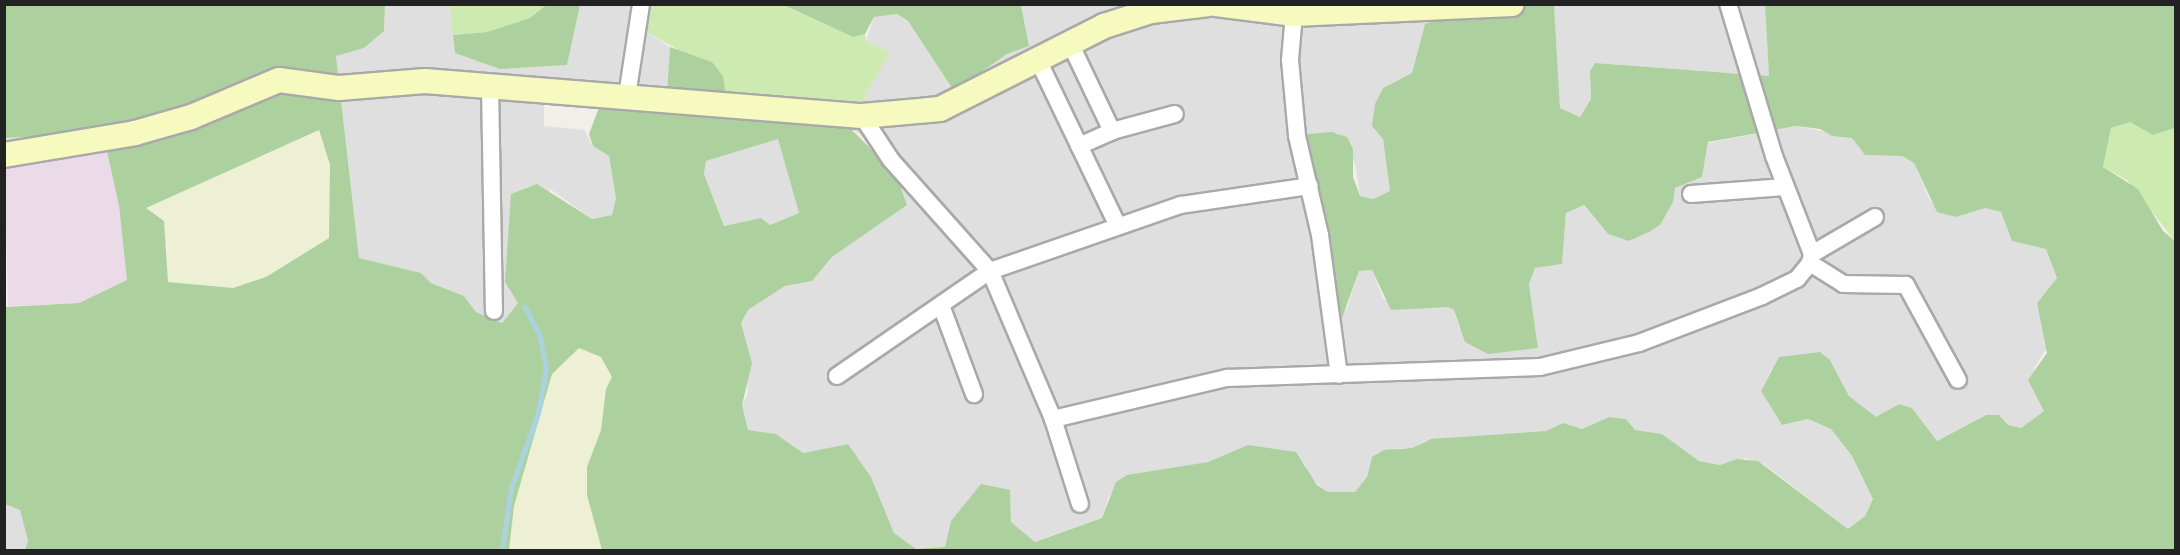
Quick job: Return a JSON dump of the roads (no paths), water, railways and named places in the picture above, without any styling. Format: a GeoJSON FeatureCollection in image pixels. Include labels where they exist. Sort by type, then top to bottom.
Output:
{"type":"FeatureCollection","features":[{"type":"Feature","properties":{"kind":"street"},"geometry":{"type":"LineString","coordinates":[[627,96],[641,4]]}},
{"type":"Feature","properties":{"kind":"street"},"geometry":{"type":"LineString","coordinates":[[4,155],[135,133],[191,117],[279,80],[339,88],[425,81],[490,85],[862,116],[940,109],[1037,58],[1151,10],[1209,4]]}},
{"type":"Feature","properties":{"kind":"street"},"geometry":{"type":"LineString","coordinates":[[1216,4],[1294,14],[1512,4]]}},
{"type":"Feature","properties":{"kind":"street"},"geometry":{"type":"LineString","coordinates":[[1728,4],[1785,188],[1811,259],[1843,284],[1906,285],[1958,380]]}},
{"type":"Feature","properties":{"kind":"street"},"geometry":{"type":"LineString","coordinates":[[1294,14],[1290,60],[1294,105],[1310,186],[1340,375]]}},
{"type":"Feature","properties":{"kind":"street"},"geometry":{"type":"LineString","coordinates":[[1070,43],[1112,131]]}},
{"type":"Feature","properties":{"kind":"street"},"geometry":{"type":"LineString","coordinates":[[1037,58],[1117,224]]}},
{"type":"Feature","properties":{"kind":"street"},"geometry":{"type":"LineString","coordinates":[[490,85],[494,311]]}},
{"type":"Feature","properties":{"kind":"street"},"geometry":{"type":"LineString","coordinates":[[1079,146],[1112,131],[1175,114]]}},
{"type":"Feature","properties":{"kind":"street"},"geometry":{"type":"LineString","coordinates":[[862,116],[891,160],[990,271],[1053,419],[1080,504]]}},
{"type":"Feature","properties":{"kind":"street"},"geometry":{"type":"LineString","coordinates":[[837,376],[942,308],[990,271],[1117,224],[1181,205],[1310,186]]}},
{"type":"Feature","properties":{"kind":"street"},"geometry":{"type":"LineString","coordinates":[[1691,194],[1785,188]]}},
{"type":"Feature","properties":{"kind":"street"},"geometry":{"type":"LineString","coordinates":[[1053,419],[1227,378],[1540,368],[1584,358],[1639,343],[1782,288],[1811,259],[1875,217]]}},
{"type":"Feature","properties":{"kind":"street"},"geometry":{"type":"LineString","coordinates":[[942,308],[974,394]]}},
{"type":"Feature","properties":{"kind":"waterway"},"geometry":{"type":"LineString","coordinates":[[502,550],[511,488],[538,413],[546,369],[539,334],[525,308]]}}]}
